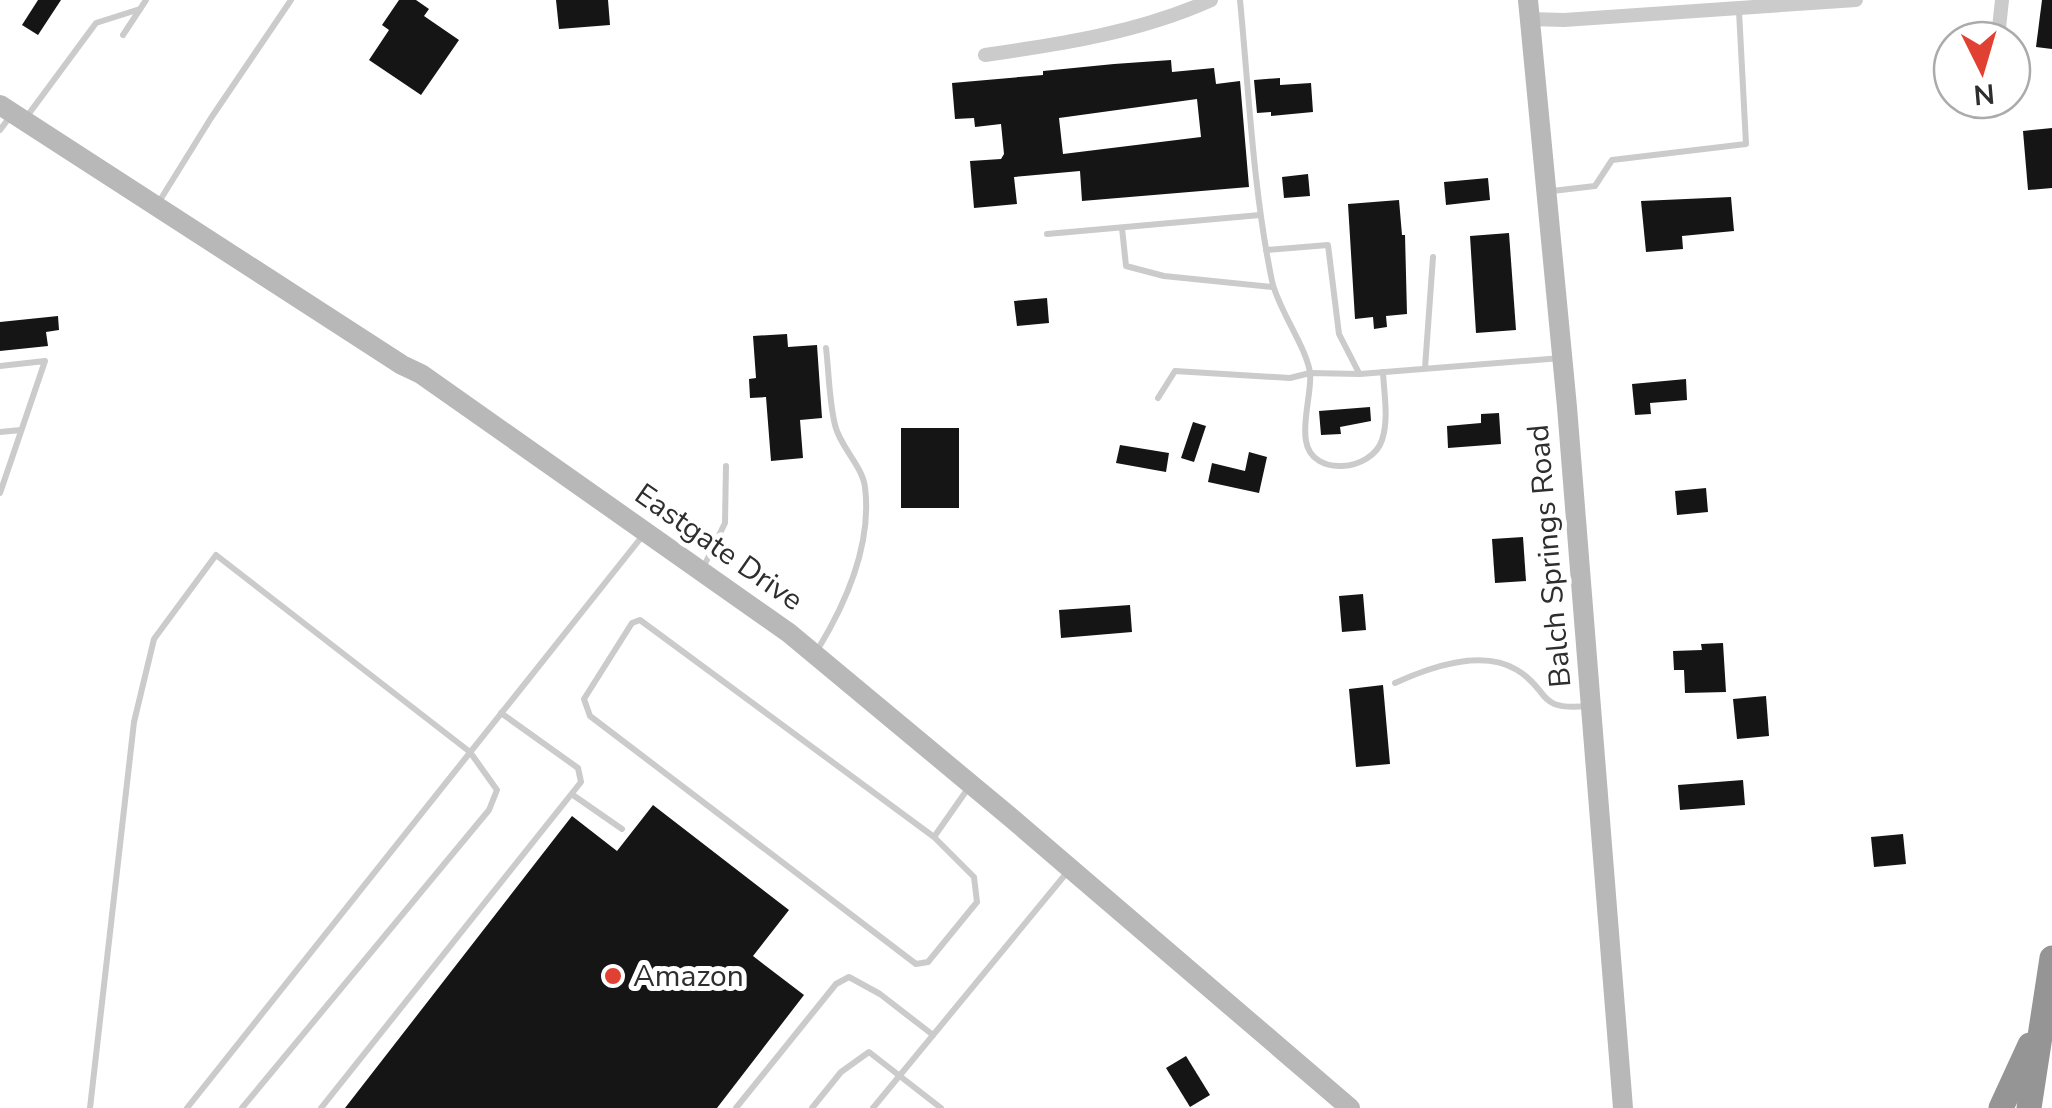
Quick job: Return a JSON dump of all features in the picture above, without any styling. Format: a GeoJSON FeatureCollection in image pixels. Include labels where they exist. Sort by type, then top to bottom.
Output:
{"type":"FeatureCollection","features":[{"type":"Feature","properties":{"kind":"highway"},"geometry":{"type":"LineString","coordinates":[[2029,1108],[2052,958]]}},
{"type":"Feature","properties":{"kind":"highway"},"geometry":{"type":"LineString","coordinates":[[2002,1108],[2042,1017]]}},
{"type":"Feature","properties":{"kind":"street"},"geometry":{"type":"LineString","coordinates":[[985,55],[1080,41],[1176,16],[1211,0]]}},
{"type":"Feature","properties":{"kind":"street"},"geometry":{"type":"LineString","coordinates":[[1529,10],[1564,20],[1856,0]]}},
{"type":"Feature","properties":{"kind":"street","name":"Balch Springs Road"},"geometry":{"type":"LineString","coordinates":[[1529,10],[1624,1108]]}},
{"type":"Feature","properties":{"kind":"street","name":"Eastgate Drive"},"geometry":{"type":"LineString","coordinates":[[9,117],[421,374],[702,571],[814,654],[1350,1108]]}},
{"type":"Feature","properties":{"kind":"lane"},"geometry":{"type":"LineString","coordinates":[[124,35],[146,0]]}},
{"type":"Feature","properties":{"kind":"lane"},"geometry":{"type":"LineString","coordinates":[[157,206],[291,0]]}},
{"type":"Feature","properties":{"kind":"lane"},"geometry":{"type":"LineString","coordinates":[[1240,0],[1260,215],[1273,287],[1310,373],[1306,443],[1312,456],[1342,466],[1370,458],[1382,442],[1386,414],[1383,372]]}},
{"type":"Feature","properties":{"kind":"lane"},"geometry":{"type":"LineString","coordinates":[[9,117],[96,23],[140,8]]}},
{"type":"Feature","properties":{"kind":"lane"},"geometry":{"type":"LineString","coordinates":[[1546,192],[1595,186],[1612,160],[1746,144],[1739,8]]}},
{"type":"Feature","properties":{"kind":"lane"},"geometry":{"type":"LineString","coordinates":[[1047,234],[1260,215]]}},
{"type":"Feature","properties":{"kind":"lane"},"geometry":{"type":"LineString","coordinates":[[1122,228],[1126,266],[1164,276],[1273,287]]}},
{"type":"Feature","properties":{"kind":"lane"},"geometry":{"type":"LineString","coordinates":[[1266,250],[1328,245],[1338,334],[1360,374]]}},
{"type":"Feature","properties":{"kind":"lane"},"geometry":{"type":"LineString","coordinates":[[1425,368],[1433,257]]}},
{"type":"Feature","properties":{"kind":"lane"},"geometry":{"type":"LineString","coordinates":[[814,654],[834,621],[854,574],[863,526],[865,485],[835,428],[826,348]]}},
{"type":"Feature","properties":{"kind":"lane"},"geometry":{"type":"LineString","coordinates":[[1158,398],[1175,371],[1290,378],[1310,373],[1360,374],[1562,358]]}},
{"type":"Feature","properties":{"kind":"lane"},"geometry":{"type":"LineString","coordinates":[[0,366],[45,361],[0,491]]}},
{"type":"Feature","properties":{"kind":"lane"},"geometry":{"type":"LineString","coordinates":[[0,432],[22,430]]}},
{"type":"Feature","properties":{"kind":"lane"},"geometry":{"type":"LineString","coordinates":[[702,571],[725,523],[726,466]]}},
{"type":"Feature","properties":{"kind":"lane"},"geometry":{"type":"LineString","coordinates":[[187,1108],[645,532]]}},
{"type":"Feature","properties":{"kind":"lane"},"geometry":{"type":"LineString","coordinates":[[90,1108],[134,722],[154,639],[216,554],[470,752],[498,790],[489,810],[242,1108]]}},
{"type":"Feature","properties":{"kind":"lane"},"geometry":{"type":"LineString","coordinates":[[640,620],[934,837],[974,877],[977,902],[928,962],[916,964],[590,716],[584,699],[632,623],[640,620]]}},
{"type":"Feature","properties":{"kind":"lane"},"geometry":{"type":"LineString","coordinates":[[1395,683],[1446,664],[1496,663],[1514,667],[1551,704],[1563,708],[1591,705]]}},
{"type":"Feature","properties":{"kind":"lane"},"geometry":{"type":"LineString","coordinates":[[321,1108],[582,782],[578,768],[501,712]]}},
{"type":"Feature","properties":{"kind":"lane"},"geometry":{"type":"LineString","coordinates":[[934,837],[969,786]]}},
{"type":"Feature","properties":{"kind":"lane"},"geometry":{"type":"LineString","coordinates":[[573,795],[622,829]]}},
{"type":"Feature","properties":{"kind":"lane"},"geometry":{"type":"LineString","coordinates":[[873,1108],[1070,868]]}},
{"type":"Feature","properties":{"kind":"lane"},"geometry":{"type":"LineString","coordinates":[[736,1108],[836,984],[848,977],[880,994],[933,1035]]}},
{"type":"Feature","properties":{"kind":"lane"},"geometry":{"type":"LineString","coordinates":[[812,1108],[841,1072],[869,1052],[941,1108]]}},
{"type":"Feature","properties":{"kind":"building"},"geometry":{"type":"Polygon","coordinates":[[[38,0],[61,0],[38,35],[22,25],[38,0]]]}},
{"type":"Feature","properties":{"kind":"building"},"geometry":{"type":"Polygon","coordinates":[[[399,0],[416,0],[429,9],[424,16],[459,40],[421,95],[369,60],[389,30],[382,25],[399,0]]]}},
{"type":"Feature","properties":{"kind":"building"},"geometry":{"type":"Polygon","coordinates":[[[556,0],[608,0],[610,25],[559,29],[556,0]]]}},
{"type":"Feature","properties":{"kind":"building"},"geometry":{"type":"Polygon","coordinates":[[[2042,0],[2052,0],[2052,49],[2036,47],[2042,0]]]}},
{"type":"Feature","properties":{"kind":"building"},"geometry":{"type":"Polygon","coordinates":[[[1171,60],[1172,72],[1214,68],[1216,84],[1240,81],[1249,187],[1082,201],[1080,171],[1014,177],[1017,204],[974,208],[970,161],[1001,159],[1001,124],[975,127],[974,118],[955,119],[952,83],[1171,60]],[[1197,99],[1059,118],[1063,154],[1201,137],[1197,99]]]}},
{"type":"Feature","properties":{"kind":"building"},"geometry":{"type":"Polygon","coordinates":[[[1280,78],[1280,85],[1311,83],[1313,112],[1271,116],[1271,112],[1257,113],[1254,80],[1280,78]]]}},
{"type":"Feature","properties":{"kind":"building"},"geometry":{"type":"Polygon","coordinates":[[[2052,128],[2052,188],[2028,190],[2023,131],[2052,128]]]}},
{"type":"Feature","properties":{"kind":"building"},"geometry":{"type":"Polygon","coordinates":[[[1308,174],[1310,196],[1284,198],[1282,177],[1308,174]]]}},
{"type":"Feature","properties":{"kind":"building"},"geometry":{"type":"Polygon","coordinates":[[[1488,178],[1490,200],[1446,205],[1444,182],[1488,178]]]}},
{"type":"Feature","properties":{"kind":"building"},"geometry":{"type":"Polygon","coordinates":[[[1731,197],[1734,231],[1682,236],[1683,249],[1646,252],[1641,201],[1731,197]]]}},
{"type":"Feature","properties":{"kind":"building"},"geometry":{"type":"Polygon","coordinates":[[[1399,200],[1405,235],[1407,314],[1386,316],[1387,327],[1374,329],[1373,317],[1355,319],[1348,204],[1399,200]]]}},
{"type":"Feature","properties":{"kind":"building"},"geometry":{"type":"Polygon","coordinates":[[[1509,233],[1516,330],[1476,333],[1470,236],[1509,233]]]}},
{"type":"Feature","properties":{"kind":"building"},"geometry":{"type":"Polygon","coordinates":[[[1047,298],[1049,323],[1017,326],[1014,301],[1047,298]]]}},
{"type":"Feature","properties":{"kind":"building"},"geometry":{"type":"Polygon","coordinates":[[[58,316],[59,330],[46,332],[48,346],[0,351],[0,322],[58,316]]]}},
{"type":"Feature","properties":{"kind":"building"},"geometry":{"type":"Polygon","coordinates":[[[787,334],[788,347],[817,345],[822,418],[800,420],[803,458],[771,461],[766,397],[750,398],[749,379],[756,378],[753,336],[787,334]]]}},
{"type":"Feature","properties":{"kind":"building"},"geometry":{"type":"Polygon","coordinates":[[[1686,379],[1687,400],[1650,403],[1651,414],[1635,415],[1632,384],[1686,379]]]}},
{"type":"Feature","properties":{"kind":"building"},"geometry":{"type":"Polygon","coordinates":[[[1370,407],[1371,421],[1340,427],[1341,434],[1321,435],[1319,411],[1370,407]]]}},
{"type":"Feature","properties":{"kind":"building"},"geometry":{"type":"Polygon","coordinates":[[[1499,413],[1501,444],[1448,448],[1447,426],[1481,423],[1481,414],[1499,413]]]}},
{"type":"Feature","properties":{"kind":"building"},"geometry":{"type":"Polygon","coordinates":[[[1193,422],[1206,426],[1194,462],[1181,458],[1193,422]]]}},
{"type":"Feature","properties":{"kind":"building"},"geometry":{"type":"Polygon","coordinates":[[[901,428],[959,428],[959,508],[901,508],[901,428]]]}},
{"type":"Feature","properties":{"kind":"building"},"geometry":{"type":"Polygon","coordinates":[[[1120,445],[1169,453],[1166,472],[1116,463],[1120,445]]]}},
{"type":"Feature","properties":{"kind":"building"},"geometry":{"type":"Polygon","coordinates":[[[1249,452],[1267,457],[1259,493],[1208,482],[1212,463],[1245,471],[1249,452]]]}},
{"type":"Feature","properties":{"kind":"building"},"geometry":{"type":"Polygon","coordinates":[[[1706,488],[1708,512],[1677,515],[1675,491],[1706,488]]]}},
{"type":"Feature","properties":{"kind":"building"},"geometry":{"type":"Polygon","coordinates":[[[1523,537],[1526,581],[1495,583],[1492,539],[1523,537]]]}},
{"type":"Feature","properties":{"kind":"building"},"geometry":{"type":"Polygon","coordinates":[[[1363,594],[1366,630],[1342,632],[1339,596],[1363,594]]]}},
{"type":"Feature","properties":{"kind":"building"},"geometry":{"type":"Polygon","coordinates":[[[1130,605],[1132,632],[1061,638],[1059,610],[1130,605]]]}},
{"type":"Feature","properties":{"kind":"building"},"geometry":{"type":"Polygon","coordinates":[[[1723,643],[1726,692],[1685,693],[1684,670],[1674,670],[1673,651],[1702,650],[1701,644],[1723,643]]]}},
{"type":"Feature","properties":{"kind":"building"},"geometry":{"type":"Polygon","coordinates":[[[1383,685],[1390,764],[1356,767],[1349,689],[1383,685]]]}},
{"type":"Feature","properties":{"kind":"building"},"geometry":{"type":"Polygon","coordinates":[[[1766,696],[1769,736],[1737,739],[1733,699],[1766,696]]]}},
{"type":"Feature","properties":{"kind":"building"},"geometry":{"type":"Polygon","coordinates":[[[1743,780],[1745,805],[1680,810],[1678,785],[1743,780]]]}},
{"type":"Feature","properties":{"kind":"building","name":"Amazon"},"geometry":{"type":"Polygon","coordinates":[[[653,805],[789,910],[753,956],[804,995],[717,1108],[345,1108],[572,816],[617,851],[653,805]]]}},
{"type":"Feature","properties":{"kind":"building"},"geometry":{"type":"Polygon","coordinates":[[[1903,834],[1906,864],[1874,867],[1871,837],[1903,834]]]}},
{"type":"Feature","properties":{"kind":"building"},"geometry":{"type":"Polygon","coordinates":[[[1186,1056],[1210,1095],[1190,1107],[1166,1068],[1186,1056]]]}},
{"type":"Feature","properties":{"kind":"place","name":"Amazon"},"geometry":{"type":"Point","coordinates":[613,976]}}]}
